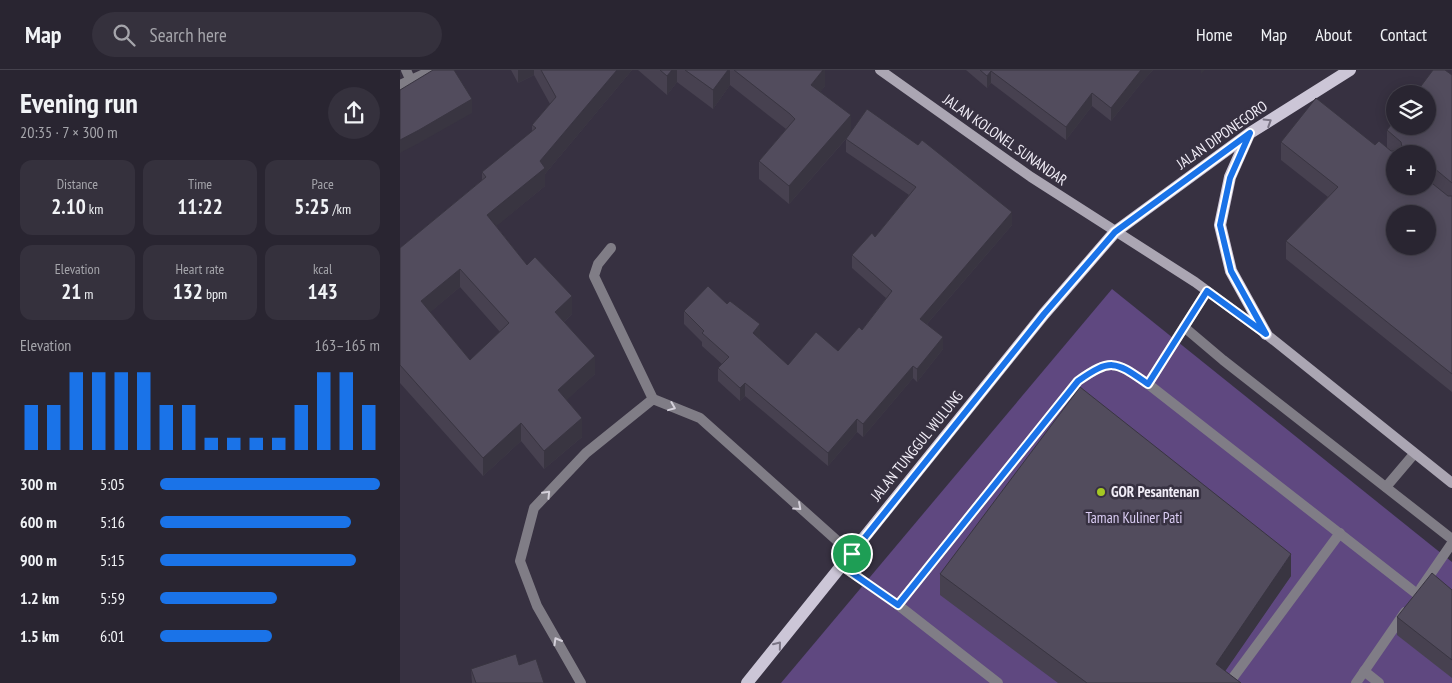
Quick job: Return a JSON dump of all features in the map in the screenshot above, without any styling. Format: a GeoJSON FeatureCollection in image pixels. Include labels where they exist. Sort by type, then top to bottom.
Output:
{"type":"FeatureCollection","features":[{"type":"Feature","properties":{"kind":"main road","name":"JALAN KOLONEL SUNANDAR"},"geometry":{"type":"LineString","coordinates":[[880,70],[1031,178],[1175,268],[1207,291],[1266,334],[1452,484]]}},
{"type":"Feature","properties":{"kind":"main road","name":"JALAN DIPONEGORO"},"geometry":{"type":"LineString","coordinates":[[1115,232],[1250,133],[1313,99],[1350,70]]}},
{"type":"Feature","properties":{"kind":"main road"},"geometry":{"type":"LineString","coordinates":[[1250,133],[1230,178],[1220,225],[1231,271],[1266,334]]}},
{"type":"Feature","properties":{"kind":"main road","name":"JALAN TUNGGUL WULUNG"},"geometry":{"type":"LineString","coordinates":[[747,683],[1044,314],[1115,232]]}},
{"type":"Feature","properties":{"kind":"street"},"geometry":{"type":"LineString","coordinates":[[406,70],[411,81]]}},
{"type":"Feature","properties":{"kind":"street"},"geometry":{"type":"LineString","coordinates":[[400,85],[433,70]]}},
{"type":"Feature","properties":{"kind":"street"},"geometry":{"type":"LineString","coordinates":[[611,248],[598,264],[594,276],[653,399],[700,418],[852,554]]}},
{"type":"Feature","properties":{"kind":"street"},"geometry":{"type":"LineString","coordinates":[[1148,384],[1207,291]]}},
{"type":"Feature","properties":{"kind":"street"},"geometry":{"type":"LineString","coordinates":[[1184,327],[1222,360],[1452,539]]}},
{"type":"Feature","properties":{"kind":"street"},"geometry":{"type":"LineString","coordinates":[[898,605],[1078,381],[1094,370],[1108,365],[1122,366],[1148,384],[1417,594]]}},
{"type":"Feature","properties":{"kind":"street"},"geometry":{"type":"LineString","coordinates":[[581,683],[537,606],[520,561],[534,508],[586,453],[653,399]]}},
{"type":"Feature","properties":{"kind":"street"},"geometry":{"type":"LineString","coordinates":[[1386,487],[1414,454]]}},
{"type":"Feature","properties":{"kind":"street"},"geometry":{"type":"LineString","coordinates":[[1229,683],[1340,533]]}},
{"type":"Feature","properties":{"kind":"street"},"geometry":{"type":"LineString","coordinates":[[1356,683],[1452,543]]}},
{"type":"Feature","properties":{"kind":"street"},"geometry":{"type":"LineString","coordinates":[[842,566],[898,605],[998,683]]}},
{"type":"Feature","properties":{"kind":"street"},"geometry":{"type":"LineString","coordinates":[[1364,671],[1379,683]]}},
{"type":"Feature","properties":{"kind":"green space","name":"Taman Kuliner Pati"},"geometry":{"type":"Polygon","coordinates":[[[1112,289],[1452,562],[1452,683],[781,683],[1112,289]]]}},
{"type":"Feature","properties":{"kind":"building"},"geometry":{"type":"Polygon","coordinates":[[[433,70],[454,70],[472,99],[400,140],[400,90],[433,70]]]}},
{"type":"Feature","properties":{"kind":"building"},"geometry":{"type":"Polygon","coordinates":[[[541,70],[617,70],[540,161],[545,168],[487,215],[527,265],[535,257],[572,296],[555,312],[595,356],[558,390],[582,418],[544,451],[521,423],[483,458],[400,365],[400,248],[486,177],[482,172],[536,128],[532,125],[556,97],[541,70]],[[460,269],[421,301],[470,360],[509,323],[460,269]]]}},
{"type":"Feature","properties":{"kind":"building"},"geometry":{"type":"Polygon","coordinates":[[[660,70],[672,70],[667,76],[660,70]]]}},
{"type":"Feature","properties":{"kind":"building"},"geometry":{"type":"Polygon","coordinates":[[[685,70],[728,70],[713,90],[685,70]]]}},
{"type":"Feature","properties":{"kind":"building"},"geometry":{"type":"Polygon","coordinates":[[[734,70],[823,70],[811,85],[851,115],[789,186],[759,161],[795,119],[734,70]]]}},
{"type":"Feature","properties":{"kind":"building"},"geometry":{"type":"Polygon","coordinates":[[[980,70],[1141,70],[1111,108],[1092,93],[1066,127],[991,71],[987,76],[980,70]]]}},
{"type":"Feature","properties":{"kind":"building"},"geometry":{"type":"Polygon","coordinates":[[[1433,70],[1445,70],[1452,75],[1452,183],[1436,170],[1436,145],[1402,145],[1401,142],[1393,135],[1436,135],[1436,85],[1422,85],[1433,70]]]}},
{"type":"Feature","properties":{"kind":"building"},"geometry":{"type":"Polygon","coordinates":[[[1316,98],[1375,145],[1379,141],[1386,147],[1386,195],[1436,195],[1436,186],[1448,196],[1452,196],[1452,374],[1286,241],[1338,187],[1281,142],[1316,98]]]}},
{"type":"Feature","properties":{"kind":"building"},"geometry":{"type":"Polygon","coordinates":[[[867,109],[918,145],[922,140],[1012,212],[920,319],[943,337],[917,369],[913,366],[863,424],[857,419],[828,453],[745,383],[740,388],[718,368],[729,357],[702,333],[704,331],[684,311],[708,286],[727,304],[730,301],[760,324],[753,333],[788,365],[816,332],[838,351],[859,327],[862,330],[892,291],[852,255],[872,233],[875,237],[916,187],[846,139],[867,109]]]}},
{"type":"Feature","properties":{"kind":"building","name":"GOR Pesantenan"},"geometry":{"type":"Polygon","coordinates":[[[1080,387],[1291,554],[1216,664],[1241,683],[1087,683],[940,574],[1080,387]]]}},
{"type":"Feature","properties":{"kind":"building"},"geometry":{"type":"Polygon","coordinates":[[[1432,573],[1452,590],[1452,660],[1397,617],[1432,573]]]}},
{"type":"Feature","properties":{"kind":"building"},"geometry":{"type":"Polygon","coordinates":[[[516,654],[519,665],[536,659],[544,683],[476,683],[471,669],[516,654]]]}},
{"type":"Feature","properties":{"kind":"place","name":"GOR Pesantenan"},"geometry":{"type":"Point","coordinates":[1101,492]}},
{"type":"Feature","properties":{"kind":"route"},"geometry":{"type":"LineString","coordinates":[[1250,133],[1230,178],[1220,225],[1231,271],[1266,334],[1207,291],[1148,384],[1122,366],[1108,365],[1094,370],[1078,381],[898,605],[842,566],[852,554],[1044,314],[1115,232],[1250,133]]}}]}
